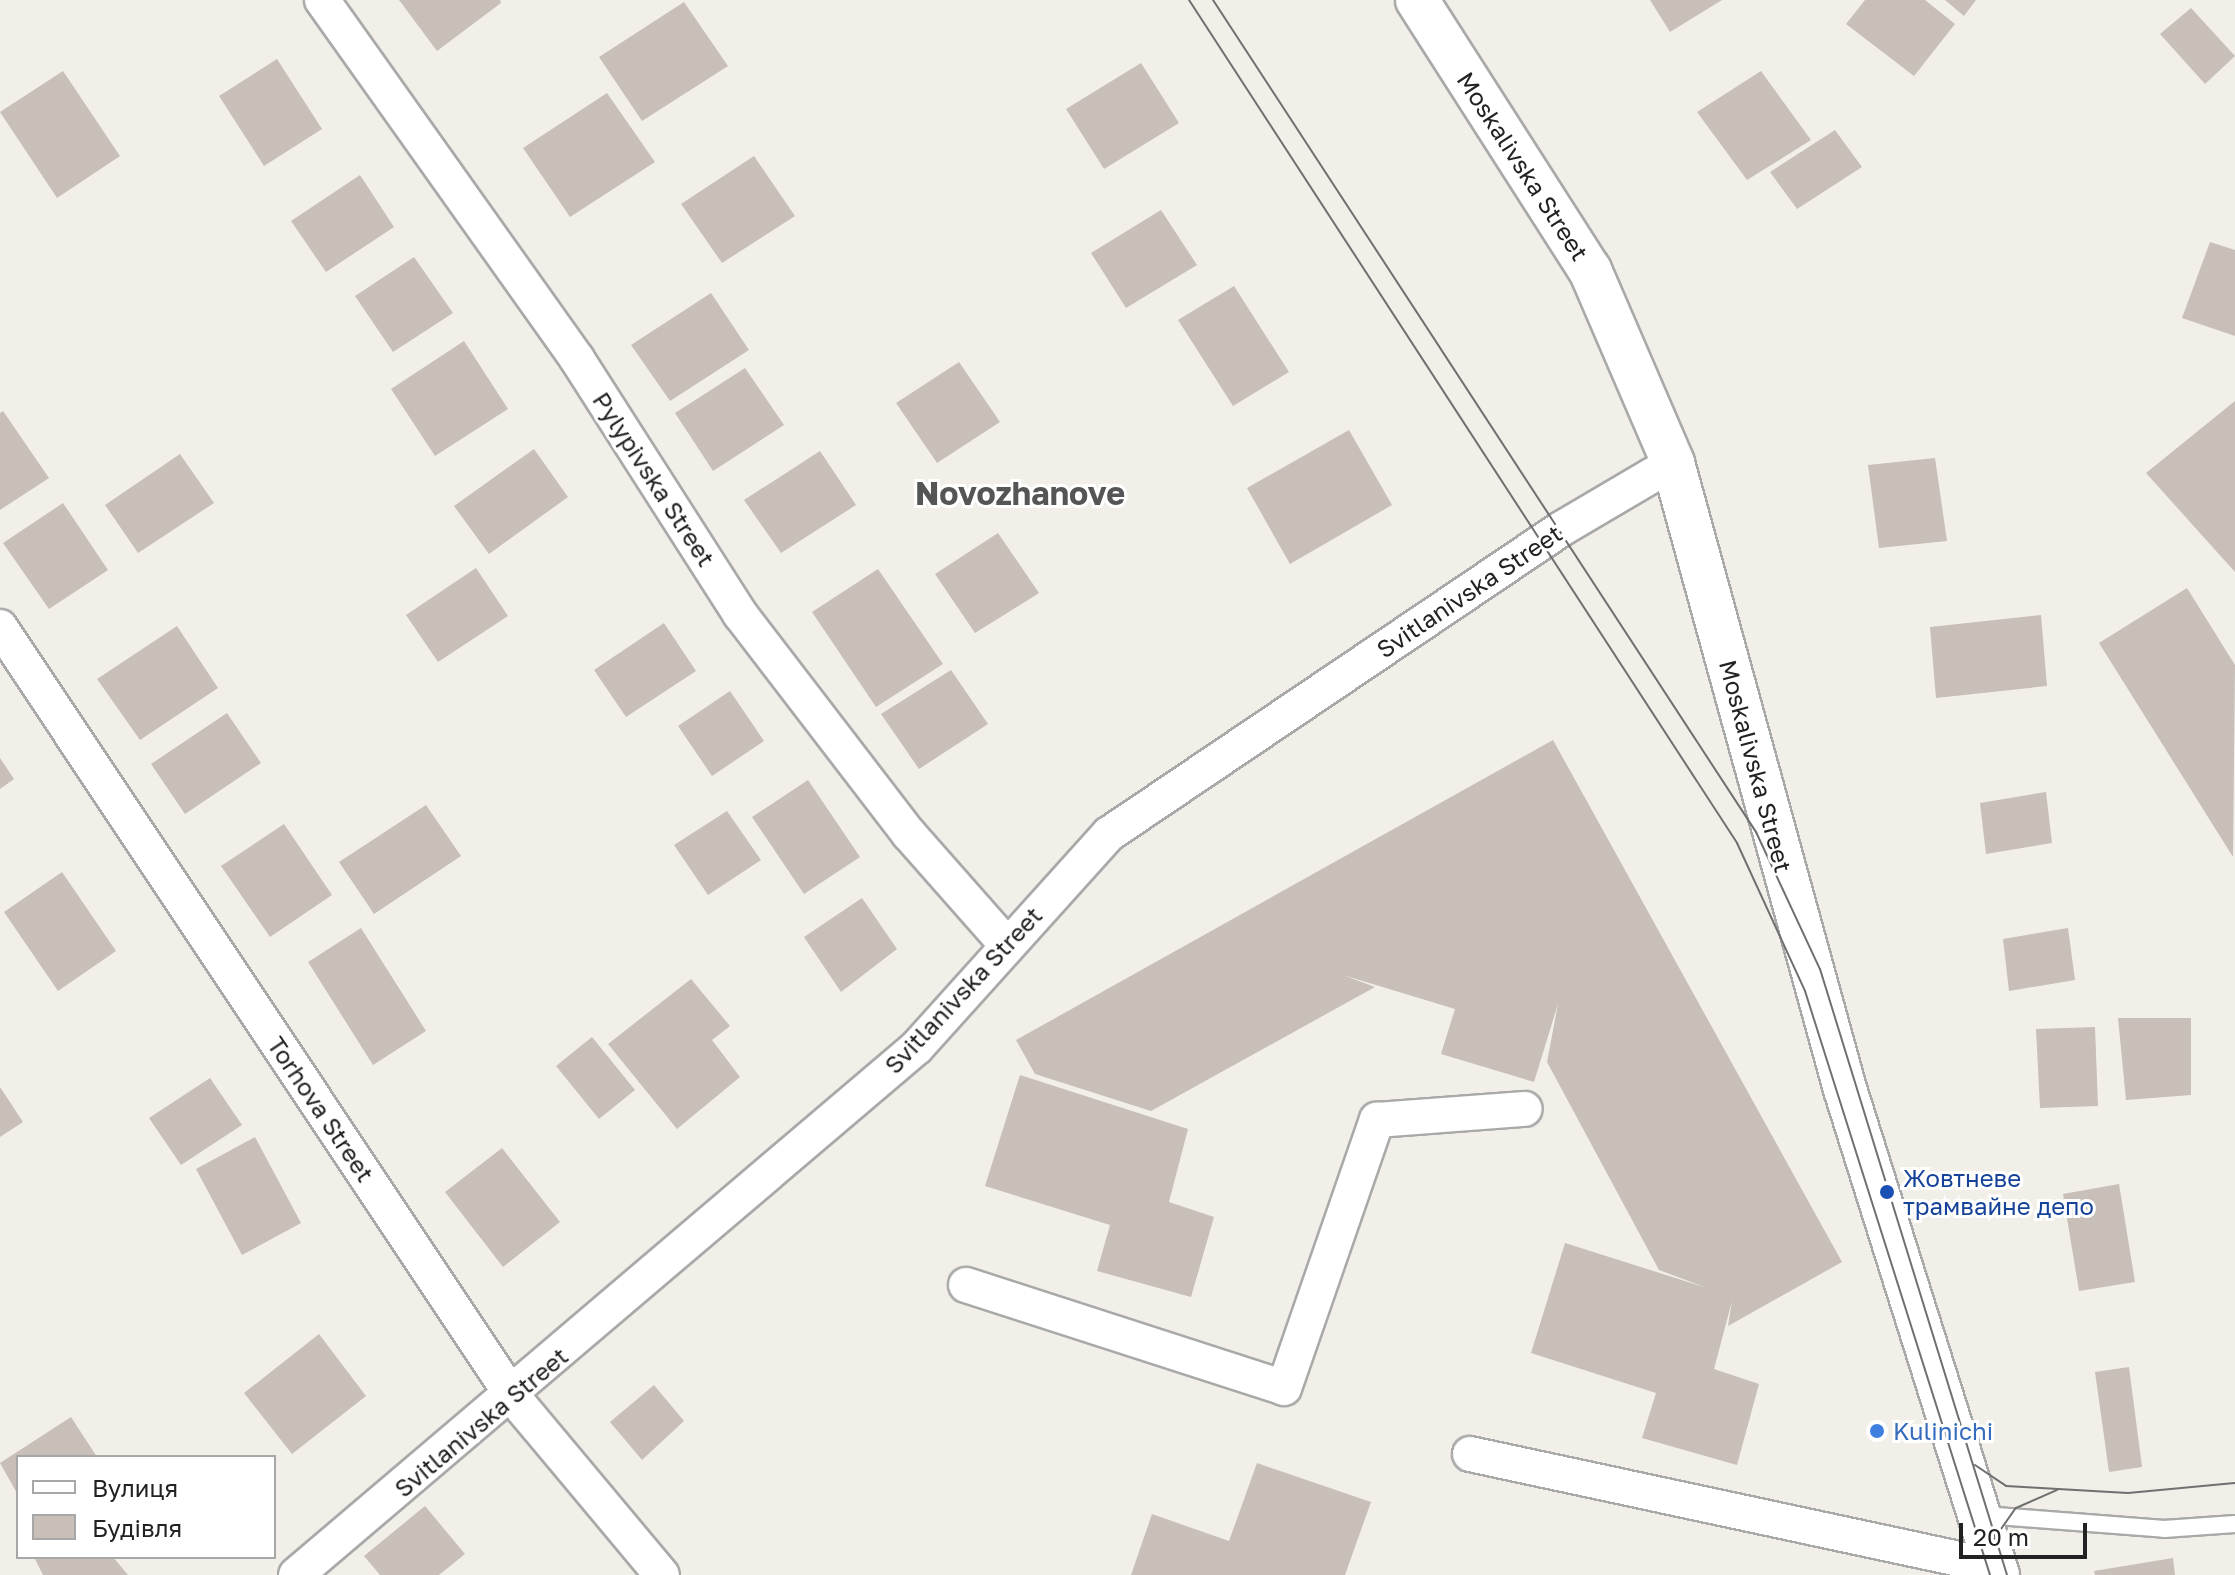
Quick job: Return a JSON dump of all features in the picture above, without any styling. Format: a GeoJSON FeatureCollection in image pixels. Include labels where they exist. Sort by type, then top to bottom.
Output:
{"type":"FeatureCollection","features":[{"type":"Feature","properties":{"kind":"street","name":"Pylypivska Street"},"geometry":{"type":"LineString","coordinates":[[322,0],[577,359],[740,614],[909,834],[1006,944]]}},
{"type":"Feature","properties":{"kind":"street","name":"Moskalivska Street"},"geometry":{"type":"LineString","coordinates":[[1417,0],[1590,270],[1673,463],[1845,1089],[1979,1513],[1992,1570]]}},
{"type":"Feature","properties":{"kind":"street","name":"Svitlanivska Street"},"geometry":{"type":"LineString","coordinates":[[296,1575],[513,1397],[917,1047],[1006,944],[1109,834],[1561,529],[1673,463]]}},
{"type":"Feature","properties":{"kind":"street","name":"Torhova Street"},"geometry":{"type":"LineString","coordinates":[[0,627],[513,1397],[662,1575]]}},
{"type":"Feature","properties":{"kind":"street"},"geometry":{"type":"LineString","coordinates":[[966,1285],[1284,1388],[1377,1120],[1525,1109]]}},
{"type":"Feature","properties":{"kind":"street"},"geometry":{"type":"LineString","coordinates":[[1470,1454],[1992,1570]]}},
{"type":"Feature","properties":{"kind":"lane"},"geometry":{"type":"LineString","coordinates":[[1979,1513],[2164,1529],[2235,1524]]}},
{"type":"Feature","properties":{"kind":"building"},"geometry":{"type":"Polygon","coordinates":[[[399,0],[500,0],[501,3],[437,51],[399,0]]]}},
{"type":"Feature","properties":{"kind":"building"},"geometry":{"type":"Polygon","coordinates":[[[1650,0],[1722,0],[1670,32],[1650,0]]]}},
{"type":"Feature","properties":{"kind":"building"},"geometry":{"type":"Polygon","coordinates":[[[1865,0],[1925,0],[1955,24],[1914,76],[1846,24],[1865,0]]]}},
{"type":"Feature","properties":{"kind":"building"},"geometry":{"type":"Polygon","coordinates":[[[1945,0],[1976,0],[1964,16],[1945,0]]]}},
{"type":"Feature","properties":{"kind":"building"},"geometry":{"type":"Polygon","coordinates":[[[684,2],[728,66],[642,121],[599,57],[684,2]]]}},
{"type":"Feature","properties":{"kind":"building"},"geometry":{"type":"Polygon","coordinates":[[[2191,8],[2235,56],[2205,84],[2160,34],[2191,8]]]}},
{"type":"Feature","properties":{"kind":"building"},"geometry":{"type":"Polygon","coordinates":[[[277,59],[322,129],[264,166],[219,96],[277,59]]]}},
{"type":"Feature","properties":{"kind":"building"},"geometry":{"type":"Polygon","coordinates":[[[1141,63],[1179,123],[1104,169],[1066,109],[1141,63]]]}},
{"type":"Feature","properties":{"kind":"building"},"geometry":{"type":"Polygon","coordinates":[[[63,71],[120,156],[57,198],[0,112],[63,71]]]}},
{"type":"Feature","properties":{"kind":"building"},"geometry":{"type":"Polygon","coordinates":[[[1761,71],[1811,140],[1747,180],[1697,112],[1761,71]]]}},
{"type":"Feature","properties":{"kind":"building"},"geometry":{"type":"Polygon","coordinates":[[[607,93],[655,162],[570,217],[523,148],[607,93]]]}},
{"type":"Feature","properties":{"kind":"building"},"geometry":{"type":"Polygon","coordinates":[[[1835,130],[1862,167],[1797,209],[1770,172],[1835,130]]]}},
{"type":"Feature","properties":{"kind":"building"},"geometry":{"type":"Polygon","coordinates":[[[754,156],[795,216],[722,263],[681,204],[754,156]]]}},
{"type":"Feature","properties":{"kind":"building"},"geometry":{"type":"Polygon","coordinates":[[[360,175],[394,227],[326,272],[291,221],[360,175]]]}},
{"type":"Feature","properties":{"kind":"building"},"geometry":{"type":"Polygon","coordinates":[[[1161,210],[1197,265],[1126,308],[1091,253],[1161,210]]]}},
{"type":"Feature","properties":{"kind":"building"},"geometry":{"type":"Polygon","coordinates":[[[2210,242],[2235,250],[2235,336],[2182,318],[2210,242]]]}},
{"type":"Feature","properties":{"kind":"building"},"geometry":{"type":"Polygon","coordinates":[[[414,257],[453,313],[393,352],[355,296],[414,257]]]}},
{"type":"Feature","properties":{"kind":"building"},"geometry":{"type":"Polygon","coordinates":[[[1234,286],[1289,372],[1233,406],[1178,320],[1234,286]]]}},
{"type":"Feature","properties":{"kind":"building"},"geometry":{"type":"Polygon","coordinates":[[[711,293],[749,350],[670,401],[631,345],[711,293]]]}},
{"type":"Feature","properties":{"kind":"building"},"geometry":{"type":"Polygon","coordinates":[[[464,341],[508,409],[435,456],[391,389],[464,341]]]}},
{"type":"Feature","properties":{"kind":"building"},"geometry":{"type":"Polygon","coordinates":[[[959,362],[1000,422],[937,463],[896,403],[959,362]]]}},
{"type":"Feature","properties":{"kind":"building"},"geometry":{"type":"Polygon","coordinates":[[[745,368],[784,425],[713,471],[675,413],[745,368]]]}},
{"type":"Feature","properties":{"kind":"building"},"geometry":{"type":"Polygon","coordinates":[[[2235,401],[2235,572],[2146,473],[2235,401]]]}},
{"type":"Feature","properties":{"kind":"building"},"geometry":{"type":"Polygon","coordinates":[[[3,411],[49,478],[0,510],[0,413],[3,411]]]}},
{"type":"Feature","properties":{"kind":"building"},"geometry":{"type":"Polygon","coordinates":[[[1349,430],[1392,505],[1290,564],[1247,488],[1349,430]]]}},
{"type":"Feature","properties":{"kind":"building"},"geometry":{"type":"Polygon","coordinates":[[[534,449],[568,497],[489,554],[454,506],[534,449]]]}},
{"type":"Feature","properties":{"kind":"building"},"geometry":{"type":"Polygon","coordinates":[[[820,451],[856,505],[781,553],[744,500],[820,451]]]}},
{"type":"Feature","properties":{"kind":"building"},"geometry":{"type":"Polygon","coordinates":[[[180,454],[214,503],[138,553],[105,505],[180,454]]]}},
{"type":"Feature","properties":{"kind":"building"},"geometry":{"type":"Polygon","coordinates":[[[1935,458],[1947,541],[1879,548],[1868,465],[1935,458]]]}},
{"type":"Feature","properties":{"kind":"building"},"geometry":{"type":"Polygon","coordinates":[[[63,503],[108,570],[49,609],[3,543],[63,503]]]}},
{"type":"Feature","properties":{"kind":"building"},"geometry":{"type":"Polygon","coordinates":[[[998,533],[1039,593],[975,633],[935,574],[998,533]]]}},
{"type":"Feature","properties":{"kind":"building"},"geometry":{"type":"Polygon","coordinates":[[[476,568],[508,616],[438,662],[406,615],[476,568]]]}},
{"type":"Feature","properties":{"kind":"building"},"geometry":{"type":"Polygon","coordinates":[[[878,569],[943,664],[876,707],[812,612],[878,569]]]}},
{"type":"Feature","properties":{"kind":"building"},"geometry":{"type":"Polygon","coordinates":[[[2187,588],[2235,665],[2233,857],[2099,643],[2187,588]]]}},
{"type":"Feature","properties":{"kind":"building"},"geometry":{"type":"Polygon","coordinates":[[[2041,615],[2047,686],[1936,698],[1930,627],[2041,615]]]}},
{"type":"Feature","properties":{"kind":"building"},"geometry":{"type":"Polygon","coordinates":[[[664,623],[696,671],[626,717],[594,670],[664,623]]]}},
{"type":"Feature","properties":{"kind":"building"},"geometry":{"type":"Polygon","coordinates":[[[177,626],[218,688],[140,740],[97,679],[177,626]]]}},
{"type":"Feature","properties":{"kind":"building"},"geometry":{"type":"Polygon","coordinates":[[[951,670],[988,724],[919,769],[881,714],[951,670]]]}},
{"type":"Feature","properties":{"kind":"building"},"geometry":{"type":"Polygon","coordinates":[[[730,691],[764,741],[712,776],[678,726],[730,691]]]}},
{"type":"Feature","properties":{"kind":"building"},"geometry":{"type":"Polygon","coordinates":[[[227,713],[261,763],[185,814],[151,764],[227,713]]]}},
{"type":"Feature","properties":{"kind":"building"},"geometry":{"type":"Polygon","coordinates":[[[1553,740],[1842,1262],[1728,1326],[1732,1301],[1714,1369],[1759,1384],[1737,1465],[1642,1438],[1656,1393],[1531,1353],[1565,1243],[1707,1288],[1659,1270],[1547,1062],[1558,1004],[1534,1082],[1441,1054],[1455,1009],[1343,975],[1375,987],[1151,1111],[1035,1074],[1016,1040],[1553,740]]]}},
{"type":"Feature","properties":{"kind":"building"},"geometry":{"type":"Polygon","coordinates":[[[0,758],[14,779],[0,789],[0,758]]]}},
{"type":"Feature","properties":{"kind":"building"},"geometry":{"type":"Polygon","coordinates":[[[808,780],[860,857],[804,894],[752,817],[808,780]]]}},
{"type":"Feature","properties":{"kind":"building"},"geometry":{"type":"Polygon","coordinates":[[[2046,792],[2052,843],[1986,854],[1980,803],[2046,792]]]}},
{"type":"Feature","properties":{"kind":"building"},"geometry":{"type":"Polygon","coordinates":[[[426,805],[461,856],[374,914],[339,862],[426,805]]]}},
{"type":"Feature","properties":{"kind":"building"},"geometry":{"type":"Polygon","coordinates":[[[727,811],[761,860],[708,895],[674,845],[727,811]]]}},
{"type":"Feature","properties":{"kind":"building"},"geometry":{"type":"Polygon","coordinates":[[[284,824],[332,895],[270,937],[221,866],[284,824]]]}},
{"type":"Feature","properties":{"kind":"building"},"geometry":{"type":"Polygon","coordinates":[[[62,872],[116,951],[58,991],[4,912],[62,872]]]}},
{"type":"Feature","properties":{"kind":"building"},"geometry":{"type":"Polygon","coordinates":[[[862,898],[897,949],[841,992],[804,937],[862,898]]]}},
{"type":"Feature","properties":{"kind":"building"},"geometry":{"type":"Polygon","coordinates":[[[361,928],[426,1031],[373,1065],[308,962],[361,928]]]}},
{"type":"Feature","properties":{"kind":"building"},"geometry":{"type":"Polygon","coordinates":[[[2068,928],[2075,980],[2009,991],[2003,939],[2068,928]]]}},
{"type":"Feature","properties":{"kind":"building"},"geometry":{"type":"Polygon","coordinates":[[[691,979],[730,1026],[712,1040],[740,1077],[677,1129],[608,1044],[691,979]]]}},
{"type":"Feature","properties":{"kind":"building"},"geometry":{"type":"Polygon","coordinates":[[[2118,1018],[2191,1018],[2191,1095],[2126,1100],[2118,1018]]]}},
{"type":"Feature","properties":{"kind":"building"},"geometry":{"type":"Polygon","coordinates":[[[2095,1027],[2098,1106],[2040,1108],[2036,1029],[2095,1027]]]}},
{"type":"Feature","properties":{"kind":"building"},"geometry":{"type":"Polygon","coordinates":[[[592,1037],[635,1090],[599,1119],[556,1066],[592,1037]]]}},
{"type":"Feature","properties":{"kind":"building"},"geometry":{"type":"Polygon","coordinates":[[[1020,1075],[1188,1129],[1169,1202],[1214,1217],[1191,1297],[1097,1271],[1110,1225],[985,1186],[1020,1075]]]}},
{"type":"Feature","properties":{"kind":"building"},"geometry":{"type":"Polygon","coordinates":[[[210,1078],[242,1125],[181,1165],[149,1118],[210,1078]]]}},
{"type":"Feature","properties":{"kind":"building"},"geometry":{"type":"Polygon","coordinates":[[[0,1087],[23,1122],[0,1137],[0,1087]]]}},
{"type":"Feature","properties":{"kind":"building"},"geometry":{"type":"Polygon","coordinates":[[[255,1137],[301,1223],[242,1255],[196,1169],[255,1137]]]}},
{"type":"Feature","properties":{"kind":"building"},"geometry":{"type":"Polygon","coordinates":[[[502,1148],[560,1222],[503,1267],[445,1192],[502,1148]]]}},
{"type":"Feature","properties":{"kind":"building"},"geometry":{"type":"Polygon","coordinates":[[[2119,1184],[2135,1282],[2079,1291],[2063,1194],[2119,1184]]]}},
{"type":"Feature","properties":{"kind":"building"},"geometry":{"type":"Polygon","coordinates":[[[319,1334],[366,1396],[292,1454],[244,1393],[319,1334]]]}},
{"type":"Feature","properties":{"kind":"building"},"geometry":{"type":"Polygon","coordinates":[[[2129,1367],[2142,1467],[2109,1472],[2095,1372],[2129,1367]]]}},
{"type":"Feature","properties":{"kind":"building"},"geometry":{"type":"Polygon","coordinates":[[[654,1385],[684,1421],[642,1460],[610,1422],[654,1385]]]}},
{"type":"Feature","properties":{"kind":"building"},"geometry":{"type":"Polygon","coordinates":[[[71,1417],[96,1455],[16,1455],[16,1491],[0,1463],[71,1417]]]}},
{"type":"Feature","properties":{"kind":"building"},"geometry":{"type":"Polygon","coordinates":[[[1257,1463],[1371,1502],[1345,1575],[1131,1575],[1152,1514],[1229,1541],[1257,1463]]]}},
{"type":"Feature","properties":{"kind":"building"},"geometry":{"type":"Polygon","coordinates":[[[425,1506],[465,1554],[439,1575],[380,1575],[364,1556],[425,1506]]]}},
{"type":"Feature","properties":{"kind":"building"},"geometry":{"type":"Polygon","coordinates":[[[2173,1558],[2175,1575],[2095,1575],[2094,1571],[2173,1558]]]}},
{"type":"Feature","properties":{"kind":"building"},"geometry":{"type":"Polygon","coordinates":[[[35,1559],[115,1559],[128,1575],[43,1575],[35,1559]]]}},
{"type":"Feature","properties":{"kind":"tram line"},"geometry":{"type":"LineString","coordinates":[[1189,0],[1737,843],[1805,991],[1990,1575]]}},
{"type":"Feature","properties":{"kind":"tram line"},"geometry":{"type":"LineString","coordinates":[[1213,0],[1756,832],[1820,969],[2007,1575]]}},
{"type":"Feature","properties":{"kind":"tram line"},"geometry":{"type":"LineString","coordinates":[[1975,1465],[2006,1486],[2128,1493],[2235,1483]]}},
{"type":"Feature","properties":{"kind":"tram line"},"geometry":{"type":"LineString","coordinates":[[1994,1539],[2016,1508],[2057,1490]]}},
{"type":"Feature","properties":{"kind":"place","name":"Жовтневе трамвайне депо"},"geometry":{"type":"Point","coordinates":[1887,1192]}},
{"type":"Feature","properties":{"kind":"place","name":"Kulinichi"},"geometry":{"type":"Point","coordinates":[1877,1431]}},
{"type":"Feature","properties":{"kind":"district","name":"Novozhanove"},"geometry":{"type":"Point","coordinates":[1020,493]}}]}
